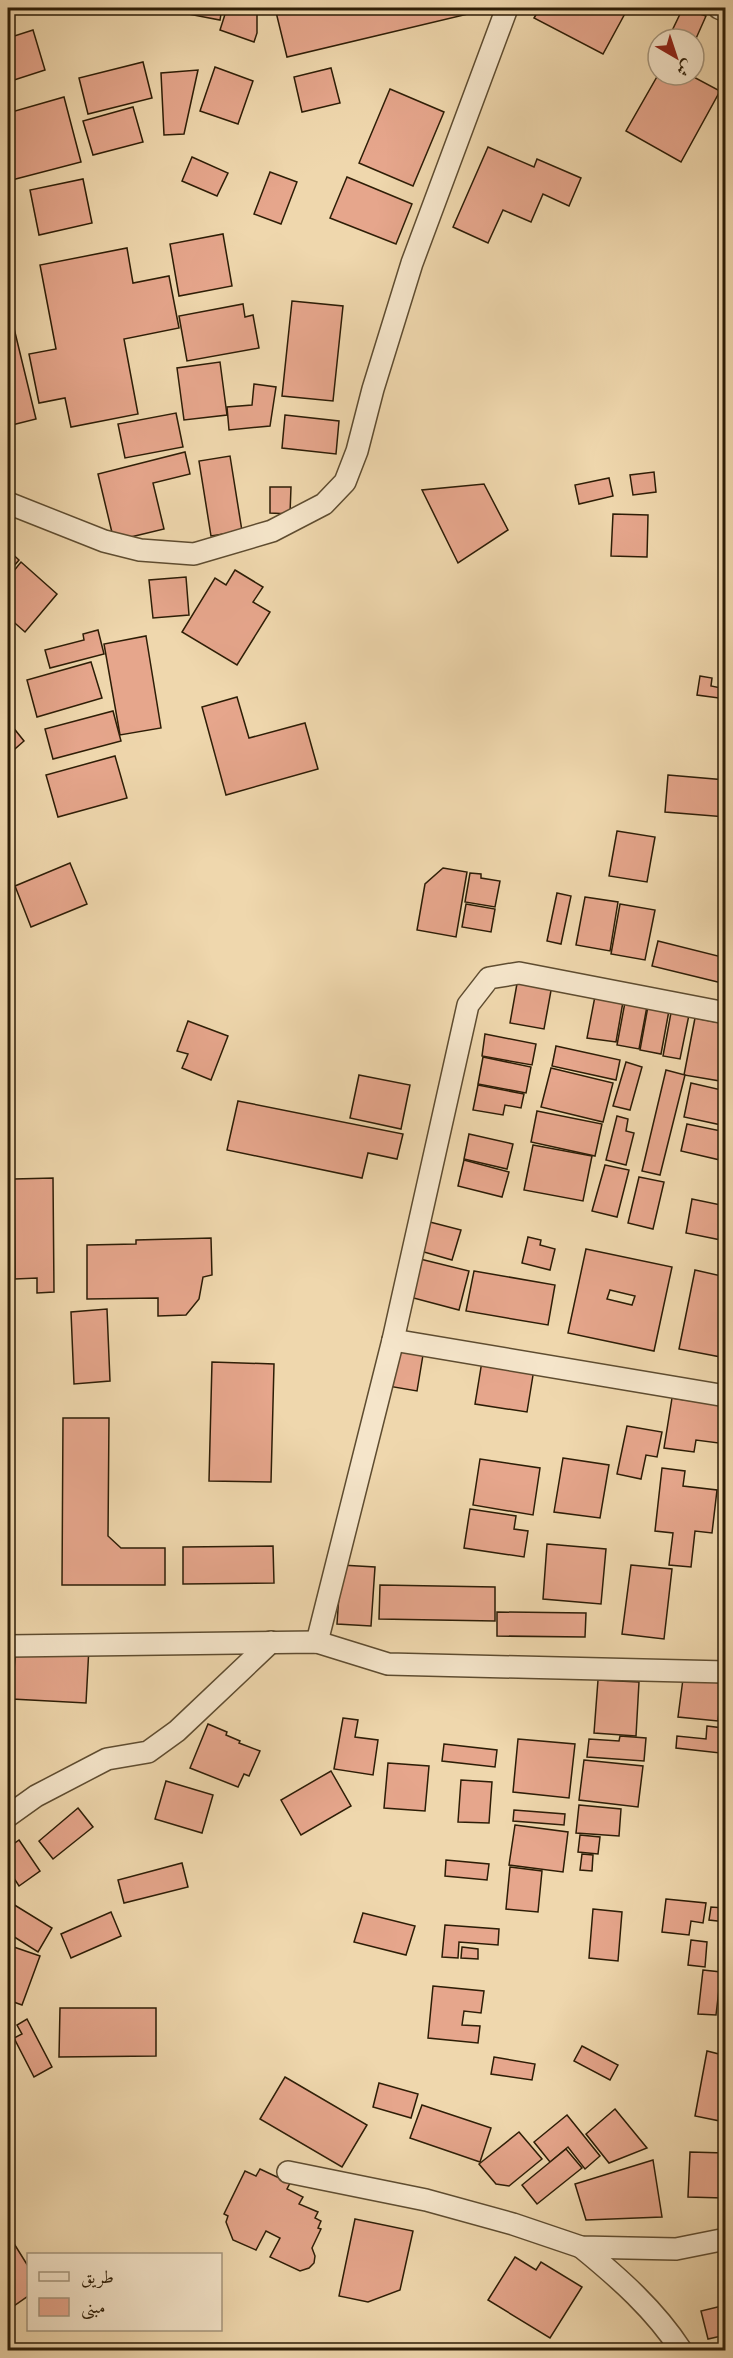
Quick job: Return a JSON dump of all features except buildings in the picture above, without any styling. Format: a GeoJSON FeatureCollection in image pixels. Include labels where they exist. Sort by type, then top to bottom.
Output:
{"type":"FeatureCollection","features":[{"type":"Feature","properties":{"kind":"street"},"geometry":{"type":"LineString","coordinates":[[8,503],[104,541],[140,550],[194,554],[272,531],[324,504],[345,482],[357,451],[373,388],[412,263],[507,8]]}},
{"type":"Feature","properties":{"kind":"street"},"geometry":{"type":"LineString","coordinates":[[719,8],[726,11]]}},
{"type":"Feature","properties":{"kind":"street"},"geometry":{"type":"LineString","coordinates":[[317,1642],[393,1340],[468,1005],[489,978],[519,972],[726,1013]]}},
{"type":"Feature","properties":{"kind":"street"},"geometry":{"type":"LineString","coordinates":[[393,1340],[726,1396]]}},
{"type":"Feature","properties":{"kind":"street"},"geometry":{"type":"LineString","coordinates":[[8,1816],[36,1796],[107,1759],[148,1752],[177,1731],[271,1642]]}},
{"type":"Feature","properties":{"kind":"street"},"geometry":{"type":"LineString","coordinates":[[8,1646],[317,1642],[388,1664],[726,1672]]}},
{"type":"Feature","properties":{"kind":"street"},"geometry":{"type":"LineString","coordinates":[[288,2172],[426,2200],[513,2224],[581,2247],[676,2249],[726,2239]]}},
{"type":"Feature","properties":{"kind":"street"},"geometry":{"type":"LineString","coordinates":[[581,2247],[619,2278],[646,2305],[681,2350]]}}]}
